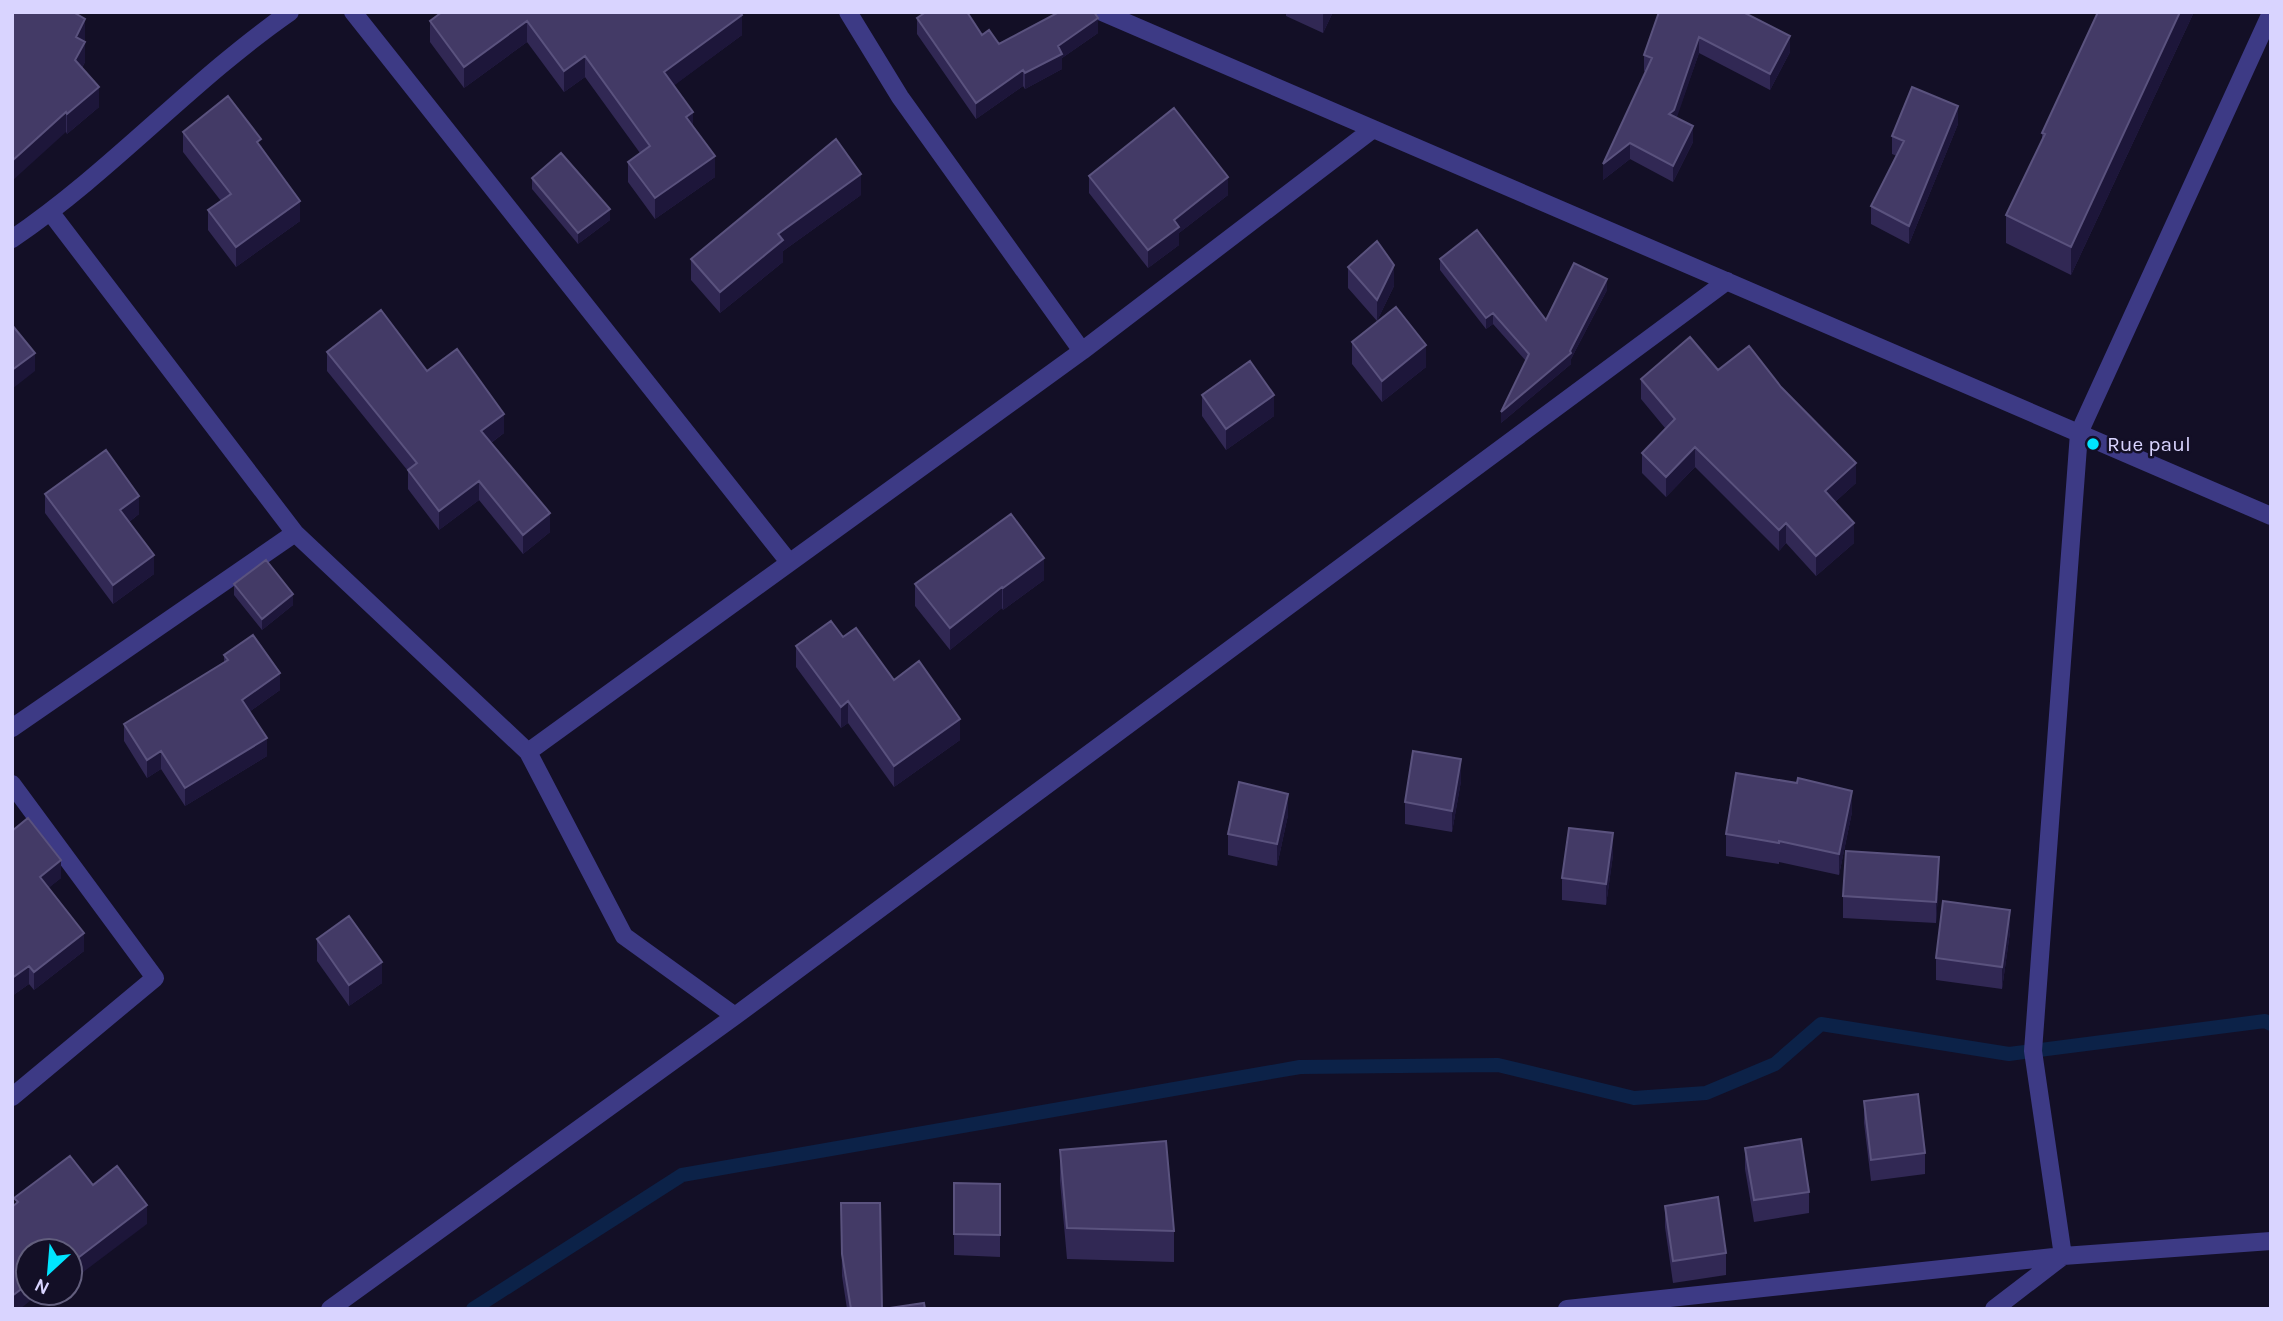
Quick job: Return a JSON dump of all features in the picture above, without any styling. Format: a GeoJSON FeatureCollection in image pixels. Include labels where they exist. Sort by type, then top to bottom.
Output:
{"type":"FeatureCollection","features":[{"type":"Feature","properties":{"kind":"street"},"geometry":{"type":"LineString","coordinates":[[12,239],[51,213],[251,39],[290,12]]}},
{"type":"Feature","properties":{"kind":"street"},"geometry":{"type":"LineString","coordinates":[[353,12],[789,562]]}},
{"type":"Feature","properties":{"kind":"street"},"geometry":{"type":"LineString","coordinates":[[848,12],[900,97],[1082,351]]}},
{"type":"Feature","properties":{"kind":"street"},"geometry":{"type":"LineString","coordinates":[[1102,12],[2271,516]]}},
{"type":"Feature","properties":{"kind":"street"},"geometry":{"type":"LineString","coordinates":[[2063,1256],[2033,1051],[2079,433],[2271,13]]}},
{"type":"Feature","properties":{"kind":"street"},"geometry":{"type":"LineString","coordinates":[[528,751],[1082,351],[1373,129]]}},
{"type":"Feature","properties":{"kind":"street"},"geometry":{"type":"LineString","coordinates":[[51,213],[295,533],[528,751],[624,936],[735,1016]]}},
{"type":"Feature","properties":{"kind":"street"},"geometry":{"type":"LineString","coordinates":[[330,1309],[735,1016],[1727,281]]}},
{"type":"Feature","properties":{"kind":"street"},"geometry":{"type":"LineString","coordinates":[[12,728],[295,533]]}},
{"type":"Feature","properties":{"kind":"street"},"geometry":{"type":"LineString","coordinates":[[12,784],[155,978],[12,1097]]}},
{"type":"Feature","properties":{"kind":"street"},"geometry":{"type":"LineString","coordinates":[[1567,1309],[2063,1256],[2271,1241]]}},
{"type":"Feature","properties":{"kind":"street"},"geometry":{"type":"LineString","coordinates":[[1994,1309],[2063,1256]]}},
{"type":"Feature","properties":{"kind":"building"},"geometry":{"type":"Polygon","coordinates":[[[12,12],[73,12],[85,19],[76,37],[85,42],[75,60],[99,87],[67,114],[66,112],[12,161],[12,12]]]}},
{"type":"Feature","properties":{"kind":"building"},"geometry":{"type":"Polygon","coordinates":[[[442,12],[740,12],[742,15],[664,72],[693,112],[686,117],[715,156],[655,198],[628,162],[650,146],[585,56],[564,71],[527,21],[464,67],[430,21],[442,12]]]}},
{"type":"Feature","properties":{"kind":"building"},"geometry":{"type":"Polygon","coordinates":[[[926,12],[967,12],[982,35],[989,30],[999,44],[1059,12],[1094,12],[1098,18],[1058,46],[1062,54],[1025,73],[1023,70],[976,103],[917,18],[926,12]]]}},
{"type":"Feature","properties":{"kind":"building"},"geometry":{"type":"Polygon","coordinates":[[[1659,12],[1743,12],[1790,36],[1770,74],[1699,37],[1674,110],[1669,114],[1693,126],[1673,166],[1630,143],[1603,164],[1652,58],[1644,55],[1659,12]]]}},
{"type":"Feature","properties":{"kind":"building"},"geometry":{"type":"Polygon","coordinates":[[[2098,12],[2180,12],[2071,247],[2006,215],[2098,12]]]}},
{"type":"Feature","properties":{"kind":"building"},"geometry":{"type":"Polygon","coordinates":[[[1912,87],[1958,106],[1909,226],[1871,206],[1904,141],[1892,136],[1912,87]]]}},
{"type":"Feature","properties":{"kind":"building"},"geometry":{"type":"Polygon","coordinates":[[[228,96],[261,139],[257,142],[300,201],[236,247],[208,210],[231,194],[183,132],[228,96]]]}},
{"type":"Feature","properties":{"kind":"building"},"geometry":{"type":"Polygon","coordinates":[[[1174,108],[1228,177],[1174,220],[1179,227],[1148,250],[1089,176],[1174,108]]]}},
{"type":"Feature","properties":{"kind":"building"},"geometry":{"type":"Polygon","coordinates":[[[836,139],[861,174],[778,234],[783,240],[720,292],[691,259],[836,139]]]}},
{"type":"Feature","properties":{"kind":"building"},"geometry":{"type":"Polygon","coordinates":[[[561,153],[610,209],[578,233],[532,178],[561,153]]]}},
{"type":"Feature","properties":{"kind":"building"},"geometry":{"type":"Polygon","coordinates":[[[1477,230],[1546,320],[1574,263],[1607,279],[1571,353],[1501,412],[1529,354],[1493,313],[1486,318],[1440,259],[1477,230]]]}},
{"type":"Feature","properties":{"kind":"building"},"geometry":{"type":"Polygon","coordinates":[[[1377,241],[1394,265],[1377,300],[1348,267],[1377,241]]]}},
{"type":"Feature","properties":{"kind":"building"},"geometry":{"type":"Polygon","coordinates":[[[1396,307],[1426,345],[1382,381],[1352,342],[1396,307]]]}},
{"type":"Feature","properties":{"kind":"building"},"geometry":{"type":"Polygon","coordinates":[[[381,310],[427,371],[457,349],[504,414],[481,431],[550,513],[523,535],[479,481],[439,511],[408,470],[417,463],[327,352],[381,310]]]}},
{"type":"Feature","properties":{"kind":"building"},"geometry":{"type":"Polygon","coordinates":[[[12,325],[35,353],[12,370],[12,325]]]}},
{"type":"Feature","properties":{"kind":"building"},"geometry":{"type":"Polygon","coordinates":[[[1690,337],[1718,370],[1749,346],[1781,387],[1856,463],[1825,491],[1854,523],[1816,556],[1786,523],[1779,530],[1695,447],[1666,477],[1642,453],[1675,419],[1641,379],[1690,337]]]}},
{"type":"Feature","properties":{"kind":"building"},"geometry":{"type":"Polygon","coordinates":[[[1250,361],[1274,395],[1226,429],[1202,395],[1250,361]]]}},
{"type":"Feature","properties":{"kind":"building"},"geometry":{"type":"Polygon","coordinates":[[[106,450],[139,496],[120,510],[154,555],[113,585],[45,494],[106,450]]]}},
{"type":"Feature","properties":{"kind":"building"},"geometry":{"type":"Polygon","coordinates":[[[1011,514],[1044,558],[950,628],[915,584],[1011,514]]]}},
{"type":"Feature","properties":{"kind":"building"},"geometry":{"type":"Polygon","coordinates":[[[266,560],[293,594],[262,619],[234,584],[266,560]]]}},
{"type":"Feature","properties":{"kind":"building"},"geometry":{"type":"Polygon","coordinates":[[[831,621],[843,637],[856,628],[894,680],[919,661],[960,719],[894,766],[848,701],[841,707],[796,646],[831,621]]]}},
{"type":"Feature","properties":{"kind":"building"},"geometry":{"type":"Polygon","coordinates":[[[253,635],[280,673],[242,700],[267,738],[185,788],[161,751],[147,760],[124,724],[228,660],[224,655],[253,635]]]}},
{"type":"Feature","properties":{"kind":"building"},"geometry":{"type":"Polygon","coordinates":[[[1413,751],[1461,759],[1452,811],[1405,802],[1413,751]]]}},
{"type":"Feature","properties":{"kind":"building"},"geometry":{"type":"Polygon","coordinates":[[[1736,773],[1797,783],[1798,778],[1852,791],[1839,854],[1779,841],[1726,834],[1736,773]]]}},
{"type":"Feature","properties":{"kind":"building"},"geometry":{"type":"Polygon","coordinates":[[[1239,782],[1288,794],[1277,844],[1228,834],[1239,782]]]}},
{"type":"Feature","properties":{"kind":"building"},"geometry":{"type":"Polygon","coordinates":[[[28,818],[61,860],[40,877],[84,933],[34,972],[29,966],[12,978],[12,831],[28,818]]]}},
{"type":"Feature","properties":{"kind":"building"},"geometry":{"type":"Polygon","coordinates":[[[1569,828],[1613,833],[1606,884],[1562,878],[1569,828]]]}},
{"type":"Feature","properties":{"kind":"building"},"geometry":{"type":"Polygon","coordinates":[[[1846,851],[1939,857],[1936,902],[1843,896],[1846,851]]]}},
{"type":"Feature","properties":{"kind":"building"},"geometry":{"type":"Polygon","coordinates":[[[1943,901],[2010,910],[2002,967],[1936,958],[1943,901]]]}},
{"type":"Feature","properties":{"kind":"building"},"geometry":{"type":"Polygon","coordinates":[[[349,916],[382,962],[349,985],[317,939],[349,916]]]}},
{"type":"Feature","properties":{"kind":"building"},"geometry":{"type":"Polygon","coordinates":[[[1918,1094],[1925,1153],[1871,1160],[1864,1101],[1918,1094]]]}},
{"type":"Feature","properties":{"kind":"building"},"geometry":{"type":"Polygon","coordinates":[[[1801,1139],[1809,1192],[1754,1200],[1745,1148],[1801,1139]]]}},
{"type":"Feature","properties":{"kind":"building"},"geometry":{"type":"Polygon","coordinates":[[[1166,1141],[1174,1231],[1067,1228],[1060,1150],[1166,1141]]]}},
{"type":"Feature","properties":{"kind":"building"},"geometry":{"type":"Polygon","coordinates":[[[70,1156],[93,1185],[117,1166],[147,1205],[84,1253],[84,1237],[14,1237],[12,1296],[12,1207],[18,1202],[14,1198],[70,1156]]]}},
{"type":"Feature","properties":{"kind":"building"},"geometry":{"type":"Polygon","coordinates":[[[954,1183],[1000,1184],[1000,1235],[954,1234],[954,1183]]]}},
{"type":"Feature","properties":{"kind":"building"},"geometry":{"type":"Polygon","coordinates":[[[1718,1197],[1726,1253],[1673,1261],[1665,1206],[1718,1197]]]}},
{"type":"Feature","properties":{"kind":"building"},"geometry":{"type":"Polygon","coordinates":[[[841,1203],[880,1203],[882,1309],[851,1309],[842,1254],[841,1203]]]}},
{"type":"Feature","properties":{"kind":"building"},"geometry":{"type":"Polygon","coordinates":[[[924,1303],[925,1309],[883,1309],[924,1303]]]}},
{"type":"Feature","properties":{"kind":"waterway"},"geometry":{"type":"LineString","coordinates":[[473,1309],[682,1175],[1300,1067],[1498,1065],[1634,1098],[1706,1093],[1775,1064],[1821,1024],[2009,1054],[2265,1021],[2271,1024]]}},
{"type":"Feature","properties":{"kind":"place","name":"Rue paul"},"geometry":{"type":"Point","coordinates":[2093,444]}}]}
